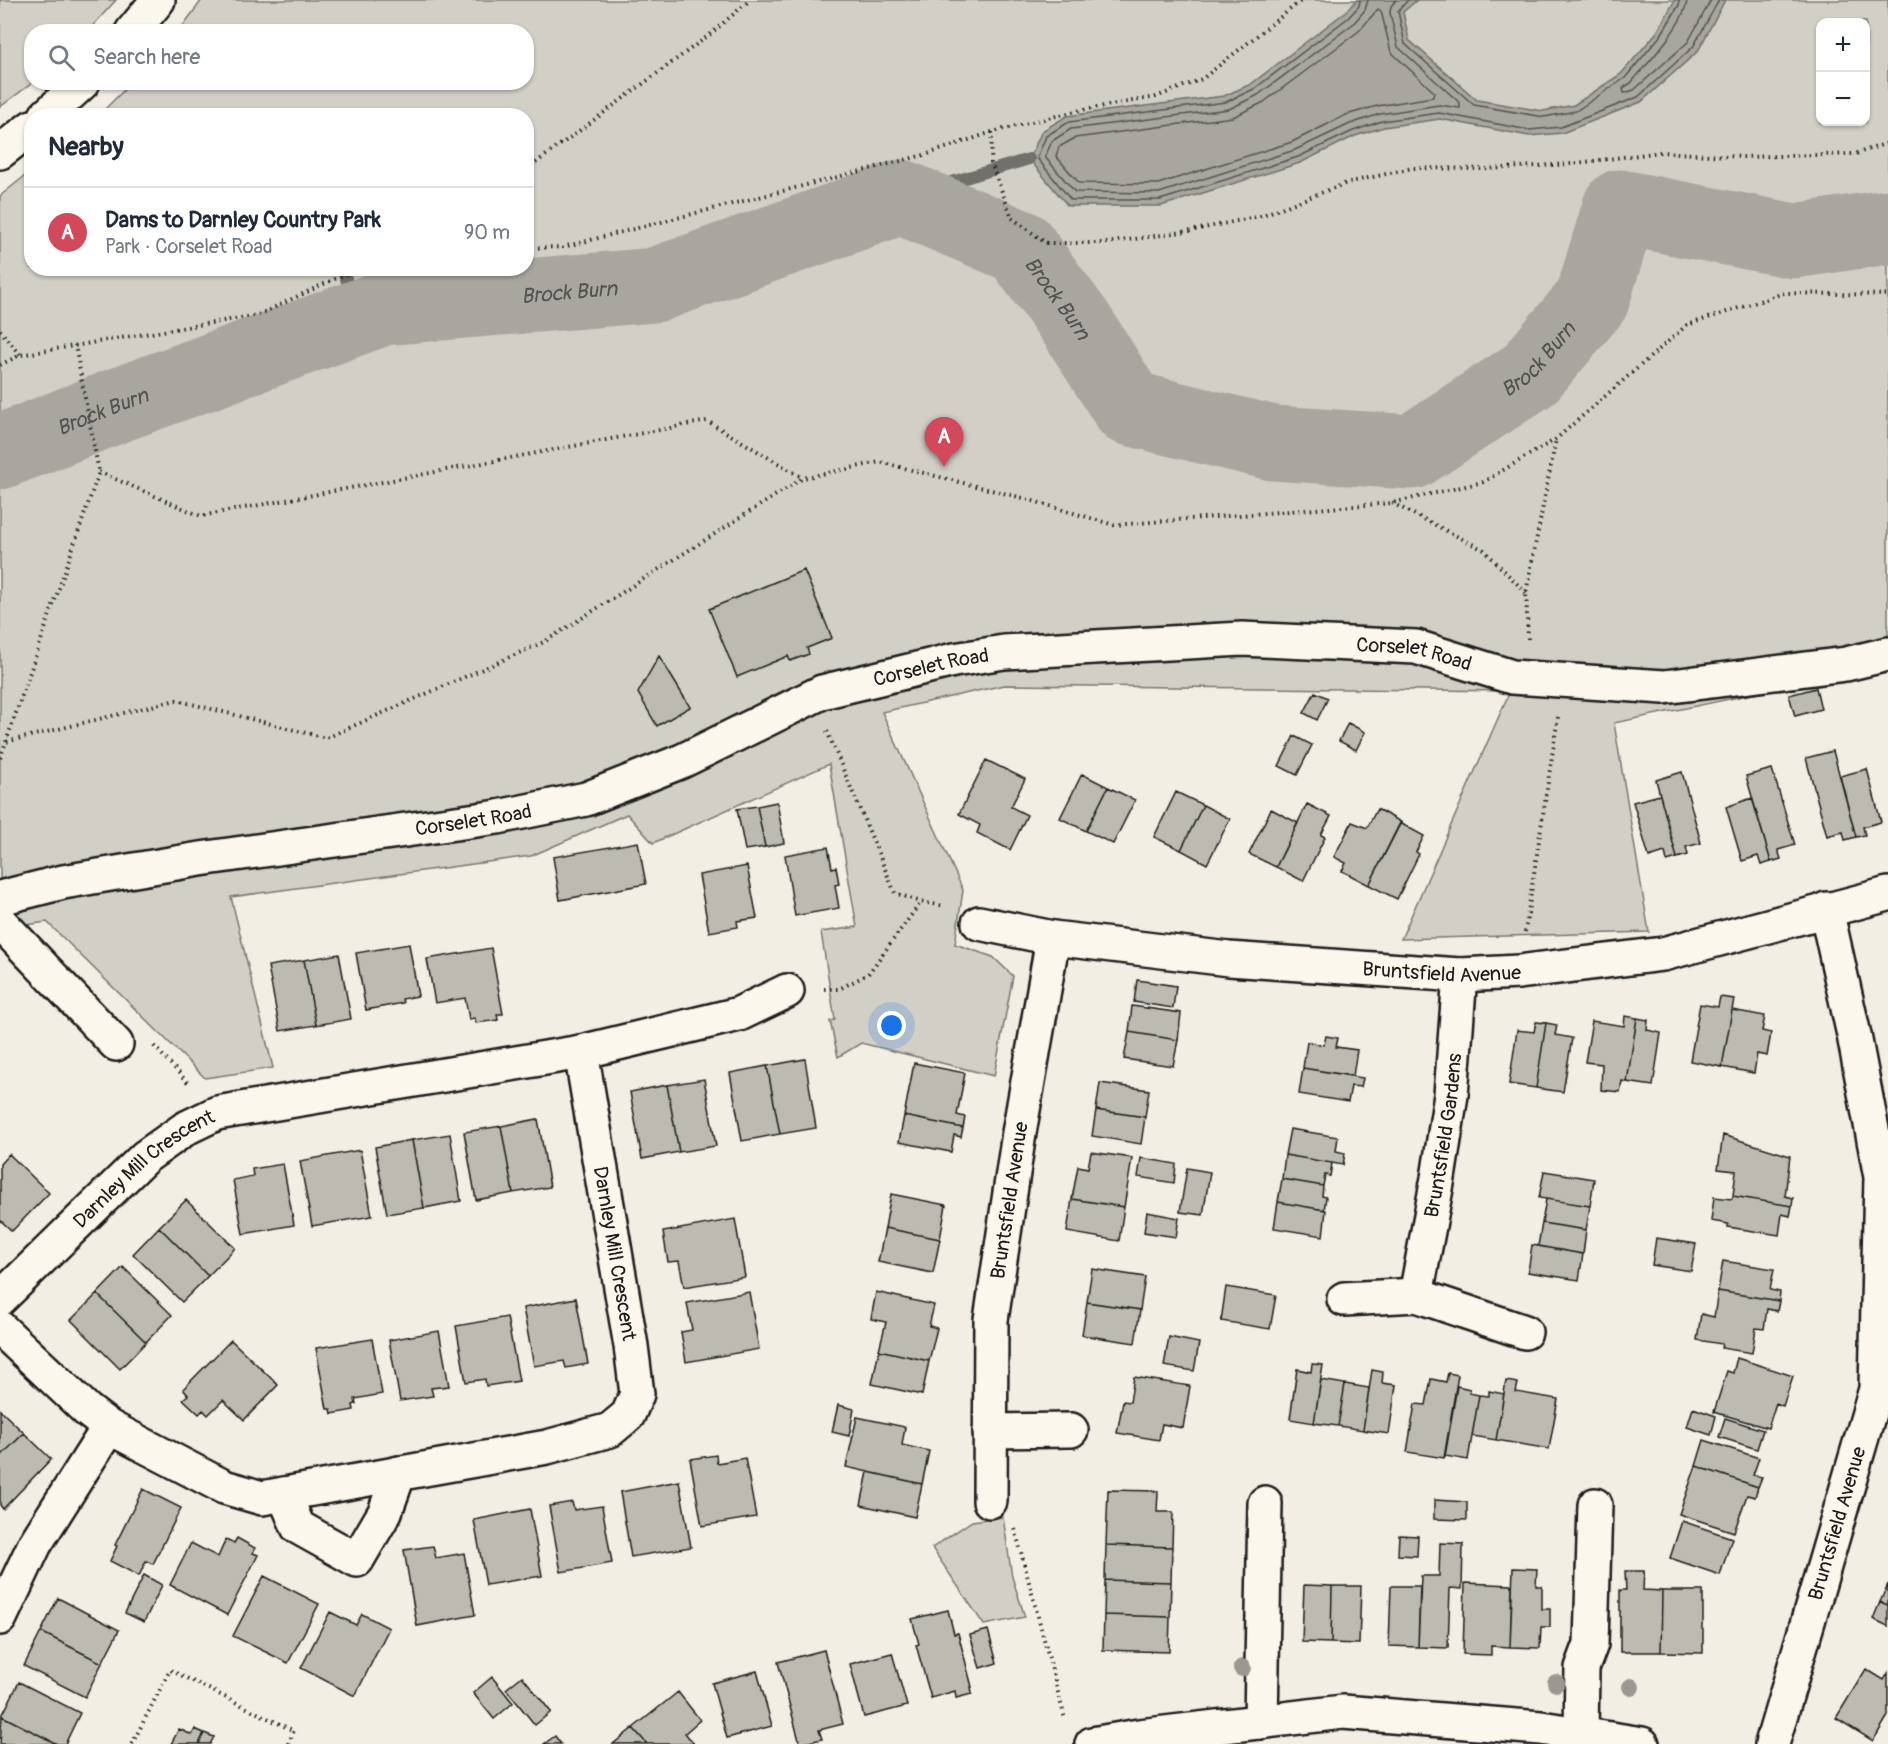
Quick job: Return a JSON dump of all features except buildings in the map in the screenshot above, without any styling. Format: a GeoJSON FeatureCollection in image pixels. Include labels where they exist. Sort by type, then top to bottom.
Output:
{"type":"FeatureCollection","features":[{"type":"Feature","properties":{"kind":"street"},"geometry":{"type":"LineString","coordinates":[[138,24],[158,0]]}},
{"type":"Feature","properties":{"kind":"street"},"geometry":{"type":"LineString","coordinates":[[55,108],[74,90]]}},
{"type":"Feature","properties":{"kind":"street"},"geometry":{"type":"LineString","coordinates":[[0,152],[24,133]]}},
{"type":"Feature","properties":{"kind":"street","name":"Corselet Road"},"geometry":{"type":"LineString","coordinates":[[0,898],[63,882],[200,859],[498,817],[586,799],[682,761],[822,692],[954,660],[1004,652],[1242,639],[1416,647],[1512,677],[1664,687],[1846,664],[1888,654]]}},
{"type":"Feature","properties":{"kind":"street","name":"Bruntsfield Avenue"},"geometry":{"type":"LineString","coordinates":[[979,923],[1053,938],[1230,959],[1460,975],[1519,972],[1663,954],[1888,894]]}},
{"type":"Feature","properties":{"kind":"street","name":"Bruntsfield Avenue"},"geometry":{"type":"LineString","coordinates":[[1772,1744],[1882,1391],[1881,1177],[1854,1035],[1826,909]]}},
{"type":"Feature","properties":{"kind":"street"},"geometry":{"type":"LineString","coordinates":[[0,922],[116,1044]]}},
{"type":"Feature","properties":{"kind":"street","name":"Bruntsfield Avenue"},"geometry":{"type":"LineString","coordinates":[[990,1501],[991,1320],[1019,1133],[1053,938]]}},
{"type":"Feature","properties":{"kind":"street","name":"Bruntsfield Gardens"},"geometry":{"type":"LineString","coordinates":[[1416,1295],[1451,1095],[1460,975]]}},
{"type":"Feature","properties":{"kind":"street"},"geometry":{"type":"LineString","coordinates":[[581,1052],[739,1014],[787,990]]}},
{"type":"Feature","properties":{"kind":"street","name":"Darnley Mill Crescent"},"geometry":{"type":"LineString","coordinates":[[0,1299],[145,1157],[186,1128],[217,1113],[581,1052],[631,1346],[637,1394],[628,1415],[610,1430],[547,1447],[262,1497],[224,1487],[109,1427],[87,1410],[0,1328]]}},
{"type":"Feature","properties":{"kind":"street"},"geometry":{"type":"LineString","coordinates":[[1344,1299],[1416,1295],[1525,1332]]}},
{"type":"Feature","properties":{"kind":"street"},"geometry":{"type":"LineString","coordinates":[[0,1618],[36,1544],[109,1427]]}},
{"type":"Feature","properties":{"kind":"street"},"geometry":{"type":"LineString","coordinates":[[990,1431],[1071,1430]]}},
{"type":"Feature","properties":{"kind":"street"},"geometry":{"type":"LineString","coordinates":[[284,1494],[298,1527],[357,1560],[385,1512],[399,1473]]}},
{"type":"Feature","properties":{"kind":"street"},"geometry":{"type":"LineString","coordinates":[[1261,1722],[1264,1503]]}},
{"type":"Feature","properties":{"kind":"street"},"geometry":{"type":"LineString","coordinates":[[1581,1734],[1582,1668],[1591,1644],[1595,1505]]}},
{"type":"Feature","properties":{"kind":"street"},"geometry":{"type":"LineString","coordinates":[[1092,1744],[1140,1740],[1343,1712],[1541,1728],[1642,1744]]}},
{"type":"Feature","properties":{"kind":"path"},"geometry":{"type":"LineString","coordinates":[[534,164],[708,36],[750,0]]}},
{"type":"Feature","properties":{"kind":"path"},"geometry":{"type":"LineString","coordinates":[[534,248],[563,247],[928,154],[992,132],[1076,111],[1156,97],[1202,79],[1302,0]]}},
{"type":"Feature","properties":{"kind":"path"},"geometry":{"type":"LineString","coordinates":[[992,132],[991,163],[1012,218],[1046,243],[1106,243],[1190,231],[1260,216],[1347,183],[1412,168],[1488,169],[1570,164],[1661,152],[1743,157],[1855,154],[1888,143]]}},
{"type":"Feature","properties":{"kind":"path"},"geometry":{"type":"LineString","coordinates":[[0,365],[20,355],[258,315],[341,276]]}},
{"type":"Feature","properties":{"kind":"path"},"geometry":{"type":"LineString","coordinates":[[6,742],[176,700],[326,738],[544,642],[803,478],[880,462],[1023,498],[1114,525],[1392,503],[1483,482],[1556,439],[1687,325],[1784,293],[1888,295]]}},
{"type":"Feature","properties":{"kind":"path"},"geometry":{"type":"LineString","coordinates":[[0,330],[20,355]]}},
{"type":"Feature","properties":{"kind":"path"},"geometry":{"type":"LineString","coordinates":[[0,758],[99,472],[75,345]]}},
{"type":"Feature","properties":{"kind":"path"},"geometry":{"type":"LineString","coordinates":[[99,472],[201,516],[706,421],[803,478]]}},
{"type":"Feature","properties":{"kind":"path"},"geometry":{"type":"LineString","coordinates":[[1529,679],[1526,593],[1556,439]]}},
{"type":"Feature","properties":{"kind":"path"},"geometry":{"type":"LineString","coordinates":[[1392,503],[1484,550],[1526,593]]}},
{"type":"Feature","properties":{"kind":"path"},"geometry":{"type":"LineString","coordinates":[[1519,972],[1563,681]]}},
{"type":"Feature","properties":{"kind":"path"},"geometry":{"type":"LineString","coordinates":[[813,697],[895,893],[921,902],[979,912],[979,923]]}},
{"type":"Feature","properties":{"kind":"path"},"geometry":{"type":"LineString","coordinates":[[787,990],[839,989],[868,974],[921,902]]}},
{"type":"Feature","properties":{"kind":"path"},"geometry":{"type":"LineString","coordinates":[[116,1044],[139,1031],[217,1113]]}},
{"type":"Feature","properties":{"kind":"path"},"geometry":{"type":"LineString","coordinates":[[990,1501],[1012,1516],[1066,1721]]}},
{"type":"Feature","properties":{"kind":"path"},"geometry":{"type":"LineString","coordinates":[[132,1744],[170,1670],[294,1731],[288,1744]]}},
{"type":"Feature","properties":{"kind":"shaded area"},"geometry":{"type":"Polygon","coordinates":[[[0,0],[116,0],[94,24],[24,24],[24,89],[0,107],[0,0]]]}},
{"type":"Feature","properties":{"kind":"shaded area"},"geometry":{"type":"Polygon","coordinates":[[[202,0],[1888,0],[1888,666],[1614,723],[1649,932],[1401,939],[1510,691],[1004,685],[882,712],[963,890],[955,944],[993,957],[1013,976],[994,1076],[861,1043],[838,1057],[830,1021],[835,1020],[821,932],[857,927],[829,764],[653,843],[627,814],[531,856],[231,897],[273,1068],[205,1078],[47,922],[12,927],[0,933],[0,196],[24,177],[24,276],[534,276],[534,108],[106,108],[124,90],[534,90],[534,24],[184,24],[202,0]]]}},
{"type":"Feature","properties":{"kind":"shaded area"},"geometry":{"type":"Polygon","coordinates":[[[1003,1517],[1012,1577],[1025,1617],[984,1625],[932,1548],[972,1521],[1003,1517]]]}},
{"type":"Feature","properties":{"kind":"water"},"geometry":{"type":"Polygon","coordinates":[[[1357,0],[1417,0],[1403,12],[1409,40],[1477,100],[1543,111],[1574,105],[1621,74],[1657,32],[1675,0],[1725,0],[1698,51],[1641,102],[1562,133],[1529,136],[1440,119],[1384,127],[1355,136],[1300,163],[1161,206],[1068,206],[1029,159],[1042,131],[1067,116],[1224,96],[1251,84],[1344,13],[1357,0]]]}},
{"type":"Feature","properties":{"kind":"waterway"},"geometry":{"type":"LineString","coordinates":[[901,197],[1029,159]]}},
{"type":"Feature","properties":{"kind":"waterway","name":"Brock Burn"},"geometry":{"type":"LineString","coordinates":[[0,452],[121,404],[383,308],[655,285],[901,197],[1020,247],[1077,325],[1129,408],[1273,443],[1412,452],[1529,375],[1592,300],[1620,207],[1794,241],[1888,227]]}},
{"type":"Feature","properties":{"kind":"waterway"},"geometry":{"type":"LineString","coordinates":[[345,276],[360,316]]}},
{"type":"Feature","properties":{"kind":"place","name":"Dams to Darnley Country Park"},"geometry":{"type":"Point","coordinates":[944,467]}}]}
